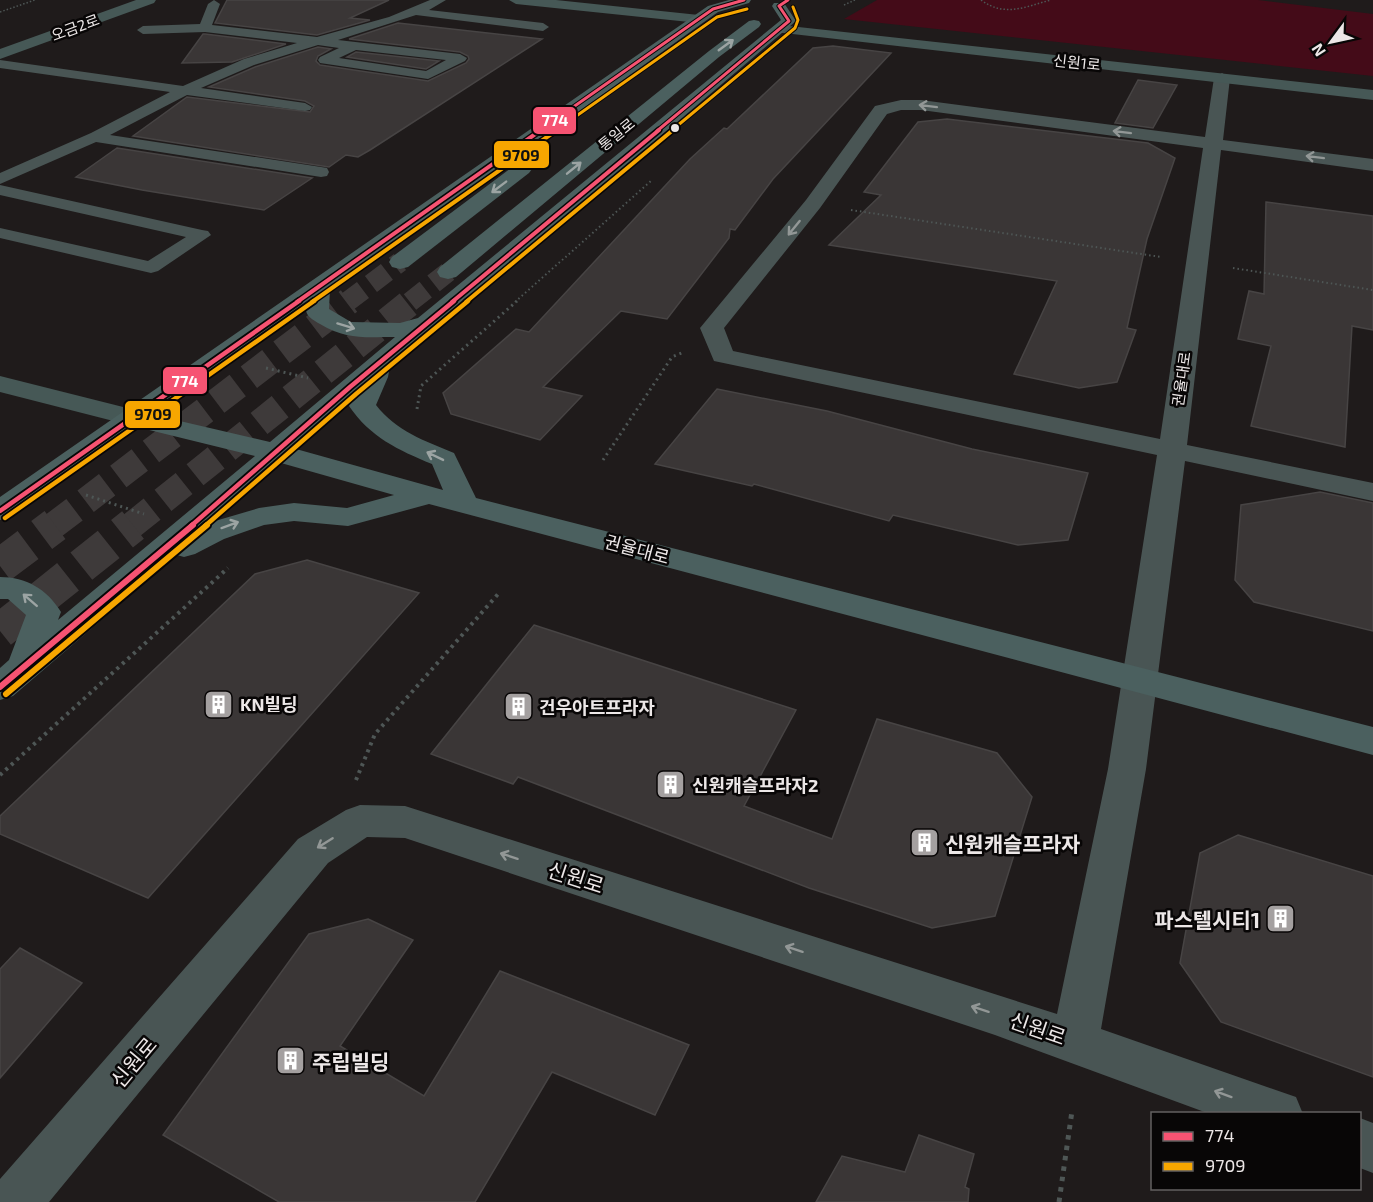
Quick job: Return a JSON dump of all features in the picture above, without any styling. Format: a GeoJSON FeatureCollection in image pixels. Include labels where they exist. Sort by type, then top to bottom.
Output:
{"type":"FeatureCollection","features":[{"type":"Feature","properties":{"kind":"main road"},"geometry":{"type":"LineString","coordinates":[[0,512],[699,18],[713,9],[745,0]]}},
{"type":"Feature","properties":{"kind":"main road","name":"통일로"},"geometry":{"type":"LineString","coordinates":[[400,262],[745,0]]}},
{"type":"Feature","properties":{"kind":"main road"},"geometry":{"type":"LineString","coordinates":[[0,687],[188,529],[275,452],[358,390],[377,379],[378,364],[780,29],[789,21],[784,3]]}},
{"type":"Feature","properties":{"kind":"main road","name":"통일로"},"geometry":{"type":"LineString","coordinates":[[448,272],[714,54],[784,3]]}},
{"type":"Feature","properties":{"kind":"main road"},"geometry":{"type":"LineString","coordinates":[[319,286],[316,312],[346,329],[400,330],[430,322]]}},
{"type":"Feature","properties":{"kind":"main road"},"geometry":{"type":"LineString","coordinates":[[358,390],[362,406],[374,424],[393,437],[444,459],[464,504]]}},
{"type":"Feature","properties":{"kind":"main road","name":"권율대로"},"geometry":{"type":"LineString","coordinates":[[133,418],[275,452],[428,495],[1373,741]]}},
{"type":"Feature","properties":{"kind":"main road"},"geometry":{"type":"LineString","coordinates":[[156,555],[183,547],[213,531],[259,517],[294,512],[348,517],[428,495]]}},
{"type":"Feature","properties":{"kind":"main road"},"geometry":{"type":"LineString","coordinates":[[0,588],[16,588],[44,612],[24,666]]}},
{"type":"Feature","properties":{"kind":"street","name":"오금2로"},"geometry":{"type":"LineString","coordinates":[[0,54],[149,0]]}},
{"type":"Feature","properties":{"kind":"street"},"geometry":{"type":"LineString","coordinates":[[516,0],[699,18]]}},
{"type":"Feature","properties":{"kind":"street","name":"신원1로"},"geometry":{"type":"LineString","coordinates":[[780,29],[1373,95]]}},
{"type":"Feature","properties":{"kind":"street","name":"권율대로"},"geometry":{"type":"LineString","coordinates":[[1141,680],[1222,78]]}},
{"type":"Feature","properties":{"kind":"street"},"geometry":{"type":"LineString","coordinates":[[1373,165],[921,105],[889,106],[881,110],[813,204],[712,328],[723,356],[1373,492]]}},
{"type":"Feature","properties":{"kind":"street"},"geometry":{"type":"LineString","coordinates":[[0,384],[133,418]]}},
{"type":"Feature","properties":{"kind":"street"},"geometry":{"type":"LineString","coordinates":[[1075,1041],[1083,987],[1127,769],[1141,680]]}},
{"type":"Feature","properties":{"kind":"street","name":"신원로"},"geometry":{"type":"LineString","coordinates":[[15,1202],[313,851],[360,821],[405,822],[1075,1041],[1275,1112]]}},
{"type":"Feature","properties":{"kind":"lane"},"geometry":{"type":"LineString","coordinates":[[1,180],[182,91],[249,63],[318,40],[371,28],[418,12],[440,0]]}},
{"type":"Feature","properties":{"kind":"lane"},"geometry":{"type":"LineString","coordinates":[[205,28],[213,4]]}},
{"type":"Feature","properties":{"kind":"lane"},"geometry":{"type":"LineString","coordinates":[[418,12],[543,27]]}},
{"type":"Feature","properties":{"kind":"lane"},"geometry":{"type":"LineString","coordinates":[[143,30],[205,28],[318,40],[460,58],[428,75],[325,60],[355,45]]}},
{"type":"Feature","properties":{"kind":"lane"},"geometry":{"type":"LineString","coordinates":[[0,64],[305,107]]}},
{"type":"Feature","properties":{"kind":"lane"},"geometry":{"type":"LineString","coordinates":[[94,136],[321,172]]}},
{"type":"Feature","properties":{"kind":"lane"},"geometry":{"type":"LineString","coordinates":[[0,233],[151,267],[202,236],[39,200],[1,180]]}},
{"type":"Feature","properties":{"kind":"lane"},"geometry":{"type":"LineString","coordinates":[[10,215],[39,200]]}},
{"type":"Feature","properties":{"kind":"path"},"geometry":{"type":"LineString","coordinates":[[0,12],[35,0]]}},
{"type":"Feature","properties":{"kind":"path"},"geometry":{"type":"LineString","coordinates":[[981,0],[994,7],[1014,9],[1030,8],[1040,2],[1051,0]]}},
{"type":"Feature","properties":{"kind":"path"},"geometry":{"type":"LineString","coordinates":[[218,358],[358,390],[417,414],[421,386],[653,180]]}},
{"type":"Feature","properties":{"kind":"path"},"geometry":{"type":"LineString","coordinates":[[847,209],[1161,257]]}},
{"type":"Feature","properties":{"kind":"path"},"geometry":{"type":"LineString","coordinates":[[1233,268],[1373,290]]}},
{"type":"Feature","properties":{"kind":"path"},"geometry":{"type":"LineString","coordinates":[[603,460],[672,357],[692,350]]}},
{"type":"Feature","properties":{"kind":"path"},"geometry":{"type":"LineString","coordinates":[[44,481],[188,529]]}},
{"type":"Feature","properties":{"kind":"path"},"geometry":{"type":"LineString","coordinates":[[0,775],[233,563]]}},
{"type":"Feature","properties":{"kind":"path"},"geometry":{"type":"LineString","coordinates":[[352,789],[375,734],[499,593]]}},
{"type":"Feature","properties":{"kind":"path"},"geometry":{"type":"LineString","coordinates":[[1059,1202],[1072,1111]]}},
{"type":"Feature","properties":{"kind":"shaded area"},"geometry":{"type":"Polygon","coordinates":[[[877,0],[1258,0],[1373,14],[1373,76],[844,19],[877,0]]]}},
{"type":"Feature","properties":{"kind":"building"},"geometry":{"type":"Polygon","coordinates":[[[227,0],[389,0],[350,18],[370,20],[317,35],[215,23],[227,0]]]}},
{"type":"Feature","properties":{"kind":"building"},"geometry":{"type":"Polygon","coordinates":[[[398,23],[542,39],[370,150],[358,157],[346,155],[329,167],[133,136],[187,97],[310,112],[314,106],[305,101],[209,87],[255,67],[318,47],[331,49],[318,56],[316,61],[320,65],[428,81],[466,63],[469,59],[460,52],[349,39],[398,23]]]}},
{"type":"Feature","properties":{"kind":"building"},"geometry":{"type":"Polygon","coordinates":[[[203,34],[286,44],[232,62],[182,63],[203,34]]]}},
{"type":"Feature","properties":{"kind":"building"},"geometry":{"type":"Polygon","coordinates":[[[833,46],[891,53],[773,179],[735,230],[730,229],[729,238],[667,319],[621,311],[543,387],[582,396],[540,440],[451,414],[443,393],[516,329],[529,332],[690,159],[724,128],[727,129],[813,48],[833,46]]]}},
{"type":"Feature","properties":{"kind":"building"},"geometry":{"type":"Polygon","coordinates":[[[356,52],[439,61],[426,69],[347,57],[356,52]]]}},
{"type":"Feature","properties":{"kind":"building"},"geometry":{"type":"Polygon","coordinates":[[[1138,80],[1177,85],[1153,128],[1115,123],[1138,80]]]}},
{"type":"Feature","properties":{"kind":"building"},"geometry":{"type":"Polygon","coordinates":[[[947,119],[1148,143],[1175,158],[1147,239],[1127,328],[1136,330],[1117,382],[1079,388],[1014,374],[1057,281],[829,245],[881,195],[864,192],[918,122],[947,119]]]}},
{"type":"Feature","properties":{"kind":"building"},"geometry":{"type":"Polygon","coordinates":[[[117,148],[312,178],[264,210],[76,177],[117,148]]]}},
{"type":"Feature","properties":{"kind":"building"},"geometry":{"type":"Polygon","coordinates":[[[1266,202],[1373,216],[1373,330],[1352,326],[1345,447],[1251,426],[1271,346],[1238,339],[1249,291],[1264,294],[1266,202]]]}},
{"type":"Feature","properties":{"kind":"building"},"geometry":{"type":"Polygon","coordinates":[[[717,389],[827,411],[972,449],[1088,473],[1068,540],[1018,545],[893,515],[889,521],[754,484],[752,486],[655,464],[717,389]]]}},
{"type":"Feature","properties":{"kind":"building"},"geometry":{"type":"Polygon","coordinates":[[[1320,492],[1373,503],[1373,631],[1254,602],[1235,580],[1241,505],[1320,492]]]}},
{"type":"Feature","properties":{"kind":"building","name":"KN빌딩"},"geometry":{"type":"Polygon","coordinates":[[[307,560],[419,593],[148,898],[0,834],[0,816],[255,574],[307,560]]]}},
{"type":"Feature","properties":{"kind":"building"},"geometry":{"type":"Polygon","coordinates":[[[534,625],[796,710],[744,806],[832,839],[877,719],[997,753],[1032,797],[995,916],[932,928],[809,888],[518,777],[513,784],[431,754],[534,625]]]}},
{"type":"Feature","properties":{"kind":"building","name":"파스텔시티1"},"geometry":{"type":"Polygon","coordinates":[[[1238,835],[1373,876],[1373,1077],[1221,1022],[1180,963],[1200,853],[1238,835]]]}},
{"type":"Feature","properties":{"kind":"building"},"geometry":{"type":"Polygon","coordinates":[[[368,919],[413,940],[340,1046],[424,1096],[500,971],[689,1045],[655,1115],[552,1072],[475,1202],[279,1202],[163,1135],[309,934],[368,919]]]}},
{"type":"Feature","properties":{"kind":"building"},"geometry":{"type":"Polygon","coordinates":[[[20,948],[82,983],[0,1078],[0,969],[20,948]]]}},
{"type":"Feature","properties":{"kind":"building"},"geometry":{"type":"Polygon","coordinates":[[[919,1135],[974,1154],[965,1187],[969,1189],[968,1202],[816,1202],[842,1156],[905,1172],[919,1135]]]}},
{"type":"Feature","properties":{"kind":"tunnel"},"geometry":{"type":"LineString","coordinates":[[347,302],[400,262]]}},
{"type":"Feature","properties":{"kind":"tunnel"},"geometry":{"type":"LineString","coordinates":[[410,302],[448,272]]}},
{"type":"Feature","properties":{"kind":"tunnel"},"geometry":{"type":"LineString","coordinates":[[53,526],[349,301]]}},
{"type":"Feature","properties":{"kind":"tunnel"},"geometry":{"type":"LineString","coordinates":[[131,526],[412,301]]}},
{"type":"Feature","properties":{"kind":"tunnel"},"geometry":{"type":"LineString","coordinates":[[0,566],[55,525]]}},
{"type":"Feature","properties":{"kind":"tunnel"},"geometry":{"type":"LineString","coordinates":[[0,631],[133,525]]}},
{"type":"Feature","properties":{"kind":"transit line","name":"774"},"geometry":{"type":"LineString","coordinates":[[0,511],[713,9],[744,0]]}},
{"type":"Feature","properties":{"kind":"transit line","name":"774"},"geometry":{"type":"LineString","coordinates":[[0,687],[188,529],[350,387],[789,21],[779,6],[788,0]]}},
{"type":"Feature","properties":{"kind":"transit line","name":"9709"},"geometry":{"type":"LineString","coordinates":[[6,694],[194,536],[356,394],[795,28],[798,20],[793,7]]}},
{"type":"Feature","properties":{"kind":"transit line","name":"9709"},"geometry":{"type":"LineString","coordinates":[[5,518],[717,17],[747,9]]}},
{"type":"Feature","properties":{"kind":"place","name":"KN빌딩"},"geometry":{"type":"Point","coordinates":[219,704]}},
{"type":"Feature","properties":{"kind":"place","name":"건우아트프라자"},"geometry":{"type":"Point","coordinates":[518,707]}},
{"type":"Feature","properties":{"kind":"place","name":"신원캐슬프라자2"},"geometry":{"type":"Point","coordinates":[671,785]}},
{"type":"Feature","properties":{"kind":"place","name":"신원캐슬프라자"},"geometry":{"type":"Point","coordinates":[924,843]}},
{"type":"Feature","properties":{"kind":"place","name":"파스텔시티1"},"geometry":{"type":"Point","coordinates":[1281,919]}},
{"type":"Feature","properties":{"kind":"place","name":"주립빌딩"},"geometry":{"type":"Point","coordinates":[291,1061]}}]}
